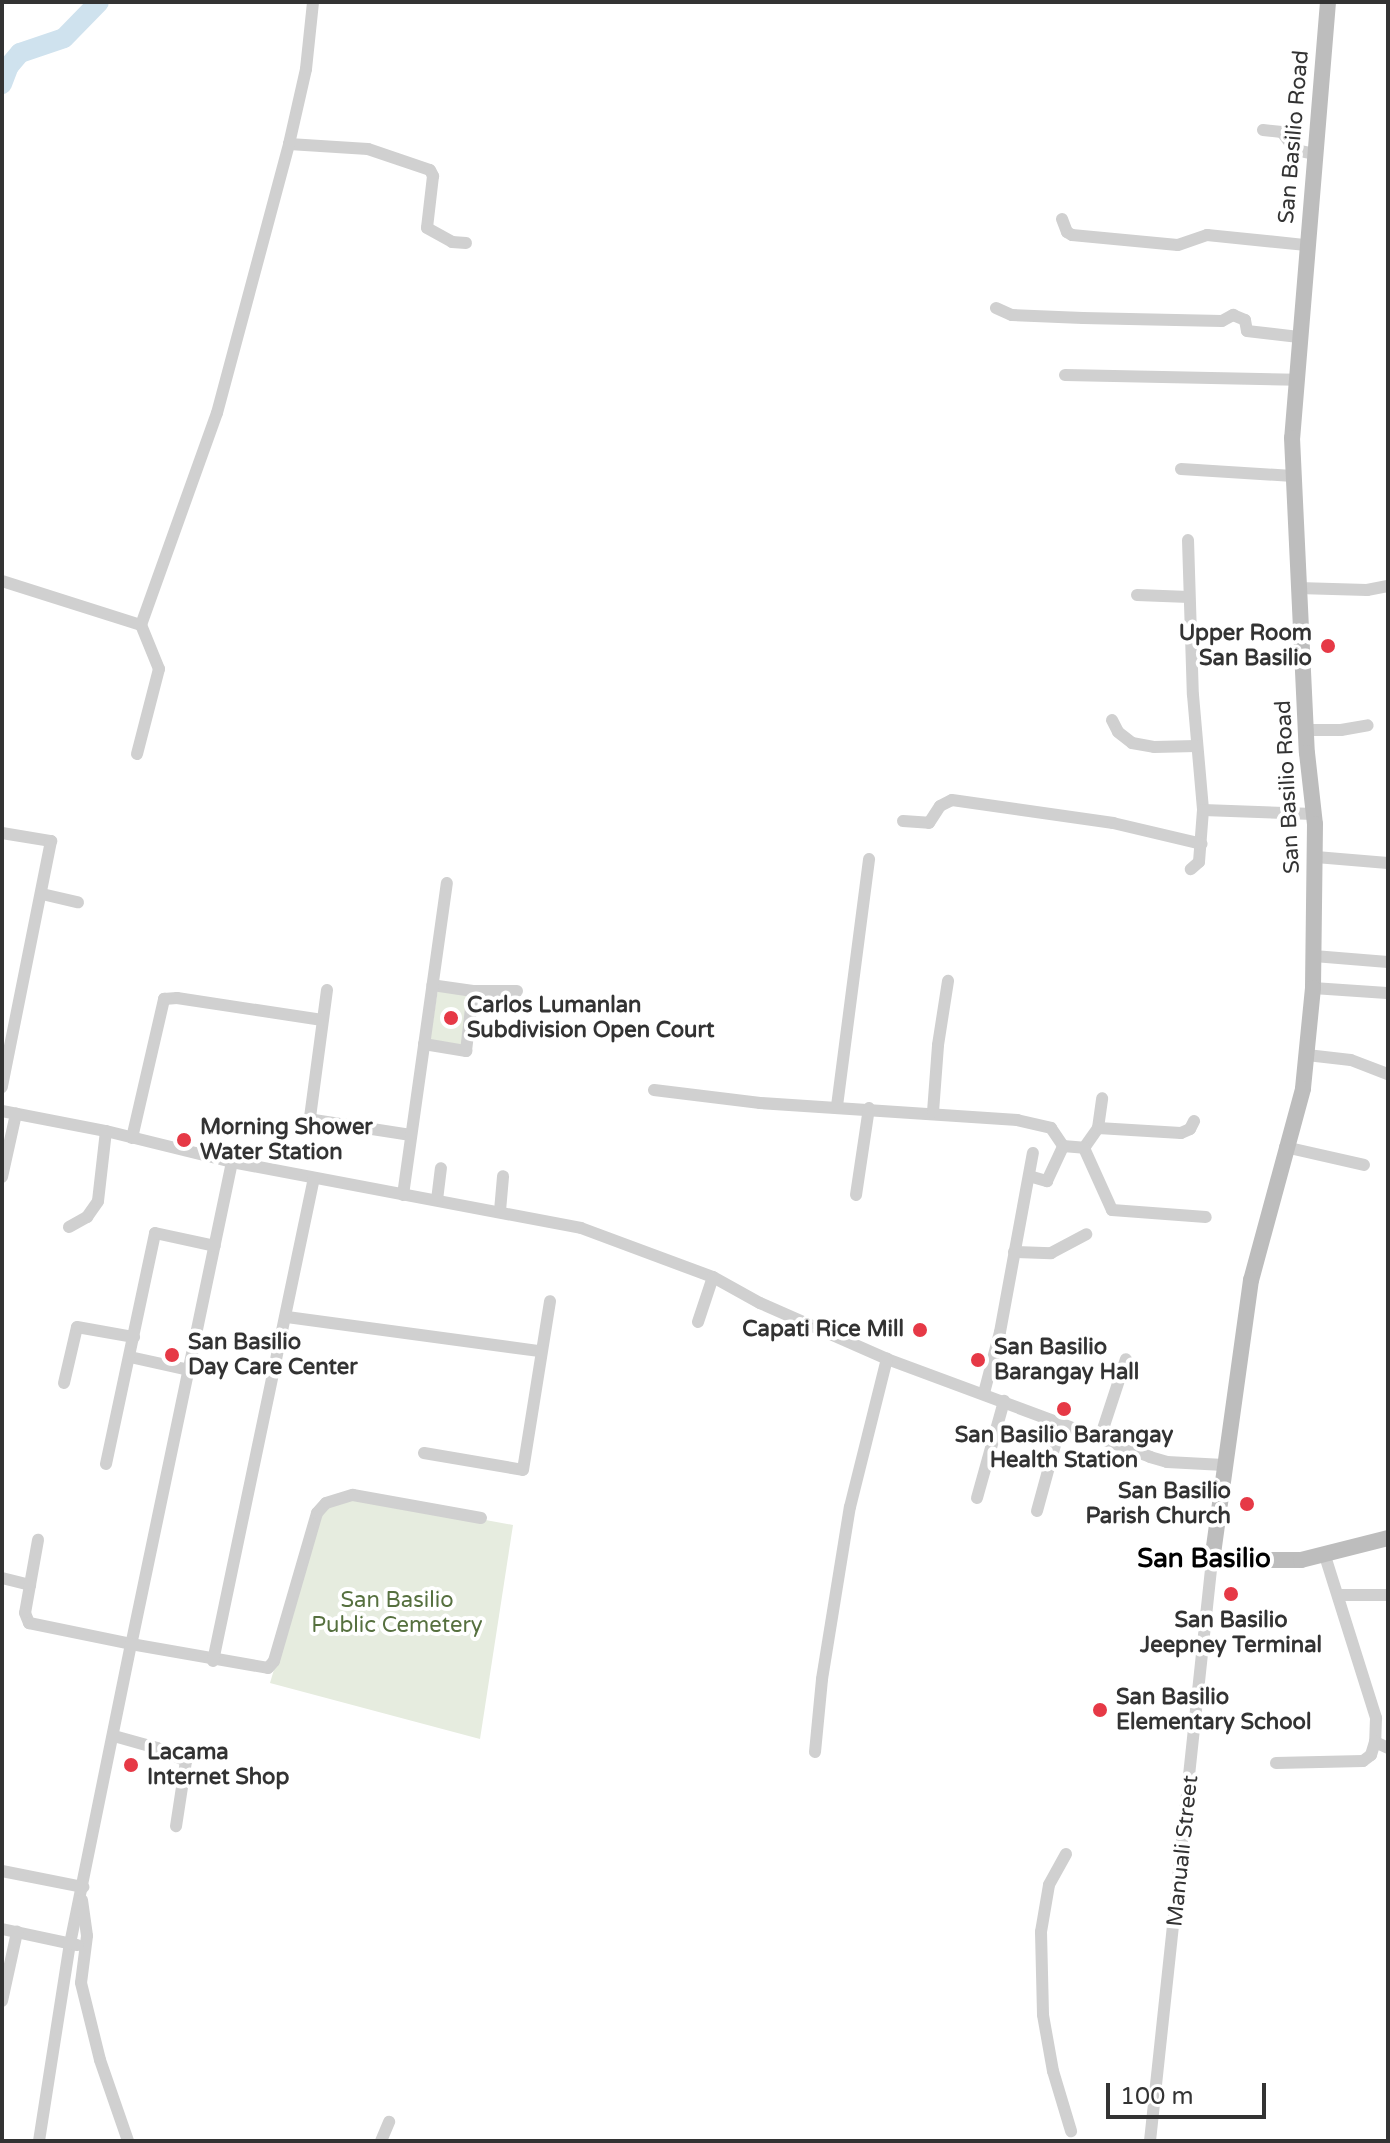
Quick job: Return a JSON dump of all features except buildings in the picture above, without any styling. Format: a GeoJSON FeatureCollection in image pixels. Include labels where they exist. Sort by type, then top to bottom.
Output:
{"type":"FeatureCollection","features":[{"type":"Feature","properties":{"kind":"street"},"geometry":{"type":"LineString","coordinates":[[137,754],[159,669],[141,625],[217,413],[289,144],[306,69],[313,2]]}},
{"type":"Feature","properties":{"kind":"street","name":"San Basilio Road"},"geometry":{"type":"LineString","coordinates":[[1212,1560],[1251,1280],[1303,1089],[1313,988],[1316,857],[1298,588],[1292,416],[1307,279],[1306,245],[1328,2]]}},
{"type":"Feature","properties":{"kind":"street"},"geometry":{"type":"LineString","coordinates":[[1263,130],[1282,132],[1295,150],[1315,154]]}},
{"type":"Feature","properties":{"kind":"street"},"geometry":{"type":"LineString","coordinates":[[289,144],[368,149],[430,170],[433,176],[427,228],[452,242],[466,243]]}},
{"type":"Feature","properties":{"kind":"street"},"geometry":{"type":"LineString","coordinates":[[1062,219],[1067,232],[1072,235],[1178,245],[1207,235],[1306,245]]}},
{"type":"Feature","properties":{"kind":"street"},"geometry":{"type":"LineString","coordinates":[[996,308],[1012,315],[1096,318],[1222,321],[1233,315],[1245,320],[1247,331],[1299,337]]}},
{"type":"Feature","properties":{"kind":"street"},"geometry":{"type":"LineString","coordinates":[[1065,375],[1296,380]]}},
{"type":"Feature","properties":{"kind":"street"},"geometry":{"type":"LineString","coordinates":[[1181,469],[1293,476]]}},
{"type":"Feature","properties":{"kind":"street"},"geometry":{"type":"LineString","coordinates":[[1188,540],[1196,746],[1203,810],[1199,862],[1191,869]]}},
{"type":"Feature","properties":{"kind":"street"},"geometry":{"type":"LineString","coordinates":[[2,581],[141,625]]}},
{"type":"Feature","properties":{"kind":"street"},"geometry":{"type":"LineString","coordinates":[[1298,588],[1367,590],[1388,586]]}},
{"type":"Feature","properties":{"kind":"street"},"geometry":{"type":"LineString","coordinates":[[1137,595],[1189,597]]}},
{"type":"Feature","properties":{"kind":"street"},"geometry":{"type":"LineString","coordinates":[[1112,720],[1118,732],[1132,743],[1154,747],[1196,746]]}},
{"type":"Feature","properties":{"kind":"street"},"geometry":{"type":"LineString","coordinates":[[1307,730],[1341,730],[1368,725]]}},
{"type":"Feature","properties":{"kind":"street"},"geometry":{"type":"LineString","coordinates":[[903,821],[929,823],[940,806],[952,800],[1113,823],[1202,844]]}},
{"type":"Feature","properties":{"kind":"street"},"geometry":{"type":"LineString","coordinates":[[1203,810],[1314,814]]}},
{"type":"Feature","properties":{"kind":"street"},"geometry":{"type":"LineString","coordinates":[[2,833],[58,841],[42,894],[2,1087]]}},
{"type":"Feature","properties":{"kind":"street"},"geometry":{"type":"LineString","coordinates":[[1316,857],[1388,863]]}},
{"type":"Feature","properties":{"kind":"street"},"geometry":{"type":"LineString","coordinates":[[837,1106],[869,859]]}},
{"type":"Feature","properties":{"kind":"street"},"geometry":{"type":"LineString","coordinates":[[403,1195],[447,883]]}},
{"type":"Feature","properties":{"kind":"street"},"geometry":{"type":"LineString","coordinates":[[42,894],[78,902]]}},
{"type":"Feature","properties":{"kind":"street"},"geometry":{"type":"LineString","coordinates":[[1314,956],[1388,962]]}},
{"type":"Feature","properties":{"kind":"street"},"geometry":{"type":"LineString","coordinates":[[933,1112],[948,981]]}},
{"type":"Feature","properties":{"kind":"street"},"geometry":{"type":"LineString","coordinates":[[432,985],[473,991],[517,991]]}},
{"type":"Feature","properties":{"kind":"street"},"geometry":{"type":"LineString","coordinates":[[1313,988],[1387,993]]}},
{"type":"Feature","properties":{"kind":"street"},"geometry":{"type":"LineString","coordinates":[[327,990],[310,1117],[411,1135]]}},
{"type":"Feature","properties":{"kind":"street"},"geometry":{"type":"LineString","coordinates":[[424,1044],[466,1051],[473,991]]}},
{"type":"Feature","properties":{"kind":"street"},"geometry":{"type":"LineString","coordinates":[[132,1138],[164,999],[177,998],[322,1020]]}},
{"type":"Feature","properties":{"kind":"street"},"geometry":{"type":"LineString","coordinates":[[1307,1055],[1351,1060],[1388,1074]]}},
{"type":"Feature","properties":{"kind":"street"},"geometry":{"type":"LineString","coordinates":[[654,1090],[719,1100],[933,1112],[1043,1124],[1056,1132],[1063,1146],[1050,1179],[1041,1181],[1029,1176]]}},
{"type":"Feature","properties":{"kind":"street"},"geometry":{"type":"LineString","coordinates":[[1084,1148],[1098,1128],[1102,1098]]}},
{"type":"Feature","properties":{"kind":"street"},"geometry":{"type":"LineString","coordinates":[[856,1195],[869,1108]]}},
{"type":"Feature","properties":{"kind":"street"},"geometry":{"type":"LineString","coordinates":[[2,1111],[14,1122],[106,1137],[132,1138],[232,1162],[500,1211],[602,1234],[713,1277],[760,1303],[887,1359],[1167,1462],[1224,1465]]}},
{"type":"Feature","properties":{"kind":"street"},"geometry":{"type":"LineString","coordinates":[[1098,1128],[1181,1133],[1190,1129],[1194,1121]]}},
{"type":"Feature","properties":{"kind":"street"},"geometry":{"type":"LineString","coordinates":[[2,1177],[14,1122]]}},
{"type":"Feature","properties":{"kind":"street"},"geometry":{"type":"LineString","coordinates":[[69,1227],[87,1217],[98,1201],[106,1137]]}},
{"type":"Feature","properties":{"kind":"street"},"geometry":{"type":"LineString","coordinates":[[1063,1146],[1084,1148]]}},
{"type":"Feature","properties":{"kind":"street"},"geometry":{"type":"LineString","coordinates":[[1285,1147],[1364,1165]]}},
{"type":"Feature","properties":{"kind":"street"},"geometry":{"type":"LineString","coordinates":[[1084,1148],[1112,1210],[1206,1217]]}},
{"type":"Feature","properties":{"kind":"street"},"geometry":{"type":"LineString","coordinates":[[984,1393],[1033,1153]]}},
{"type":"Feature","properties":{"kind":"street"},"geometry":{"type":"LineString","coordinates":[[39,2141],[70,1943],[232,1162]]}},
{"type":"Feature","properties":{"kind":"street"},"geometry":{"type":"LineString","coordinates":[[437,1200],[441,1168]]}},
{"type":"Feature","properties":{"kind":"street"},"geometry":{"type":"LineString","coordinates":[[500,1211],[503,1176]]}},
{"type":"Feature","properties":{"kind":"street"},"geometry":{"type":"LineString","coordinates":[[213,1661],[314,1178]]}},
{"type":"Feature","properties":{"kind":"street"},"geometry":{"type":"LineString","coordinates":[[106,1464],[155,1233],[215,1246]]}},
{"type":"Feature","properties":{"kind":"street"},"geometry":{"type":"LineString","coordinates":[[1014,1252],[1051,1253],[1086,1234]]}},
{"type":"Feature","properties":{"kind":"street"},"geometry":{"type":"LineString","coordinates":[[698,1322],[713,1277]]}},
{"type":"Feature","properties":{"kind":"street"},"geometry":{"type":"LineString","coordinates":[[424,1453],[523,1470],[550,1301]]}},
{"type":"Feature","properties":{"kind":"street"},"geometry":{"type":"LineString","coordinates":[[287,1317],[540,1351]]}},
{"type":"Feature","properties":{"kind":"street"},"geometry":{"type":"LineString","coordinates":[[64,1383],[77,1327],[134,1337]]}},
{"type":"Feature","properties":{"kind":"street"},"geometry":{"type":"LineString","coordinates":[[130,1357],[189,1370]]}},
{"type":"Feature","properties":{"kind":"street"},"geometry":{"type":"LineString","coordinates":[[815,1752],[822,1679],[850,1507],[887,1359]]}},
{"type":"Feature","properties":{"kind":"street"},"geometry":{"type":"LineString","coordinates":[[1100,1438],[1126,1359]]}},
{"type":"Feature","properties":{"kind":"street"},"geometry":{"type":"LineString","coordinates":[[977,1498],[1004,1401]]}},
{"type":"Feature","properties":{"kind":"street"},"geometry":{"type":"LineString","coordinates":[[1037,1511],[1061,1423]]}},
{"type":"Feature","properties":{"kind":"street"},"geometry":{"type":"LineString","coordinates":[[38,1540],[25,1613],[29,1623],[260,1670],[272,1665],[317,1513],[334,1498],[353,1495],[376,1497],[481,1518]]}},
{"type":"Feature","properties":{"kind":"street"},"geometry":{"type":"LineString","coordinates":[[1212,1560],[1254,1563],[1325,1556],[1388,1538]]}},
{"type":"Feature","properties":{"kind":"street"},"geometry":{"type":"LineString","coordinates":[[1276,1763],[1363,1761],[1371,1755],[1375,1742],[1376,1718],[1325,1556]]}},
{"type":"Feature","properties":{"kind":"street","name":"Manuali Street"},"geometry":{"type":"LineString","coordinates":[[1150,2141],[1212,1560]]}},
{"type":"Feature","properties":{"kind":"street"},"geometry":{"type":"LineString","coordinates":[[2,1578],[30,1585]]}},
{"type":"Feature","properties":{"kind":"street"},"geometry":{"type":"LineString","coordinates":[[1338,1595],[1388,1595]]}},
{"type":"Feature","properties":{"kind":"street"},"geometry":{"type":"LineString","coordinates":[[114,1736],[157,1748],[186,1761],[176,1826]]}},
{"type":"Feature","properties":{"kind":"street"},"geometry":{"type":"LineString","coordinates":[[1375,1742],[1388,1748]]}},
{"type":"Feature","properties":{"kind":"street"},"geometry":{"type":"LineString","coordinates":[[1066,1854],[1049,1885],[1041,1932],[1043,2015],[1053,2071],[1071,2131]]}},
{"type":"Feature","properties":{"kind":"street"},"geometry":{"type":"LineString","coordinates":[[2,1871],[83,1892]]}},
{"type":"Feature","properties":{"kind":"street"},"geometry":{"type":"LineString","coordinates":[[83,1892],[86,1917],[81,1983],[88,2016],[128,2141]]}},
{"type":"Feature","properties":{"kind":"street"},"geometry":{"type":"LineString","coordinates":[[2,1929],[85,1947]]}},
{"type":"Feature","properties":{"kind":"street"},"geometry":{"type":"LineString","coordinates":[[2,2001],[17,1932]]}},
{"type":"Feature","properties":{"kind":"street"},"geometry":{"type":"LineString","coordinates":[[381,2141],[389,2122]]}},
{"type":"Feature","properties":{"kind":"green space","name":"Carlos Lumanlan Subdivision Open Court"},"geometry":{"type":"Polygon","coordinates":[[[438,989],[470,994],[461,1046],[430,1041],[438,989]]]}},
{"type":"Feature","properties":{"kind":"green space","name":"San Basilio Public Cemetery"},"geometry":{"type":"Polygon","coordinates":[[[371,1499],[513,1525],[480,1739],[270,1683],[320,1514],[335,1500],[371,1499]]]}},
{"type":"Feature","properties":{"kind":"waterway"},"geometry":{"type":"LineString","coordinates":[[2,84],[9,66],[20,53],[64,38],[99,2]]}},
{"type":"Feature","properties":{"kind":"place","name":"Upper Room San Basilio"},"geometry":{"type":"Point","coordinates":[1328,646]}},
{"type":"Feature","properties":{"kind":"place","name":"Carlos Lumanlan Subdivision Open Court"},"geometry":{"type":"Point","coordinates":[451,1018]}},
{"type":"Feature","properties":{"kind":"place","name":"Morning Shower Water Station"},"geometry":{"type":"Point","coordinates":[184,1140]}},
{"type":"Feature","properties":{"kind":"place","name":"Capati Rice Mill"},"geometry":{"type":"Point","coordinates":[920,1330]}},
{"type":"Feature","properties":{"kind":"place","name":"San Basilio Day Care Center"},"geometry":{"type":"Point","coordinates":[172,1355]}},
{"type":"Feature","properties":{"kind":"place","name":"San Basilio Barangay Hall"},"geometry":{"type":"Point","coordinates":[978,1360]}},
{"type":"Feature","properties":{"kind":"place","name":"San Basilio Barangay Health Station"},"geometry":{"type":"Point","coordinates":[1064,1409]}},
{"type":"Feature","properties":{"kind":"place","name":"San Basilio Parish Church"},"geometry":{"type":"Point","coordinates":[1247,1504]}},
{"type":"Feature","properties":{"kind":"place","name":"San Basilio Jeepney Terminal"},"geometry":{"type":"Point","coordinates":[1231,1594]}},
{"type":"Feature","properties":{"kind":"place","name":"San Basilio Elementary School"},"geometry":{"type":"Point","coordinates":[1100,1710]}},
{"type":"Feature","properties":{"kind":"place","name":"Lacama Internet Shop"},"geometry":{"type":"Point","coordinates":[131,1765]}},
{"type":"Feature","properties":{"kind":"district","name":"San Basilio"},"geometry":{"type":"Point","coordinates":[1204,1559]}}]}
